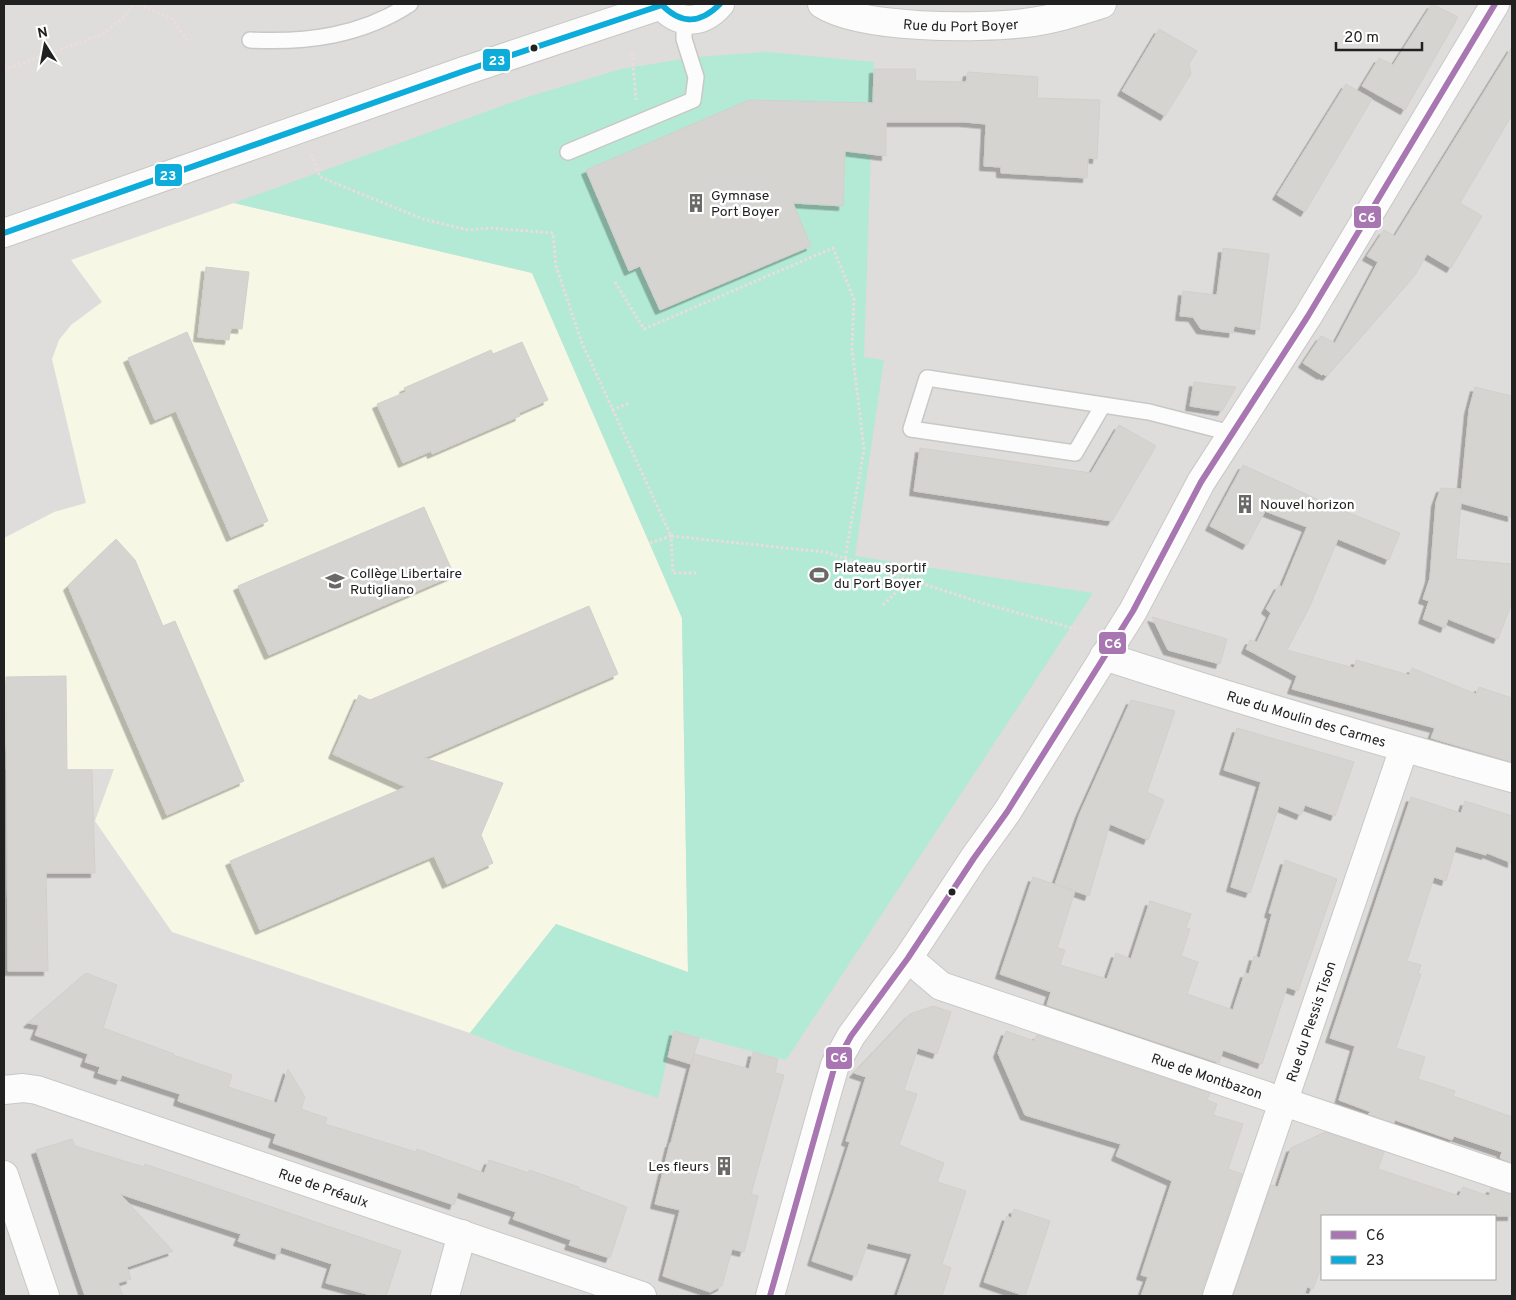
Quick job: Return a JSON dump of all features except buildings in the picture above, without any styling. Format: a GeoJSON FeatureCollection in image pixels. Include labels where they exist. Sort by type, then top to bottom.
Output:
{"type":"FeatureCollection","features":[{"type":"Feature","properties":{"kind":"street"},"geometry":{"type":"LineString","coordinates":[[4,233],[464,71],[669,9],[691,20],[702,18],[712,13],[720,4]]}},
{"type":"Feature","properties":{"kind":"street","name":"Rue du Port Boyer"},"geometry":{"type":"LineString","coordinates":[[822,4],[850,15],[895,23],[959,26],[1024,24],[1063,17],[1102,4]]}},
{"type":"Feature","properties":{"kind":"street"},"geometry":{"type":"LineString","coordinates":[[770,1296],[835,1065],[851,1036],[908,958],[1007,812],[1133,611],[1201,482],[1308,316],[1495,4]]}},
{"type":"Feature","properties":{"kind":"street","name":"Rue du Moulin des Carmes"},"geometry":{"type":"LineString","coordinates":[[1104,656],[1147,671],[1404,748],[1512,778]]}},
{"type":"Feature","properties":{"kind":"street","name":"Rue du Plessis Tison"},"geometry":{"type":"LineString","coordinates":[[1216,1296],[1404,748]]}},
{"type":"Feature","properties":{"kind":"street","name":"Rue de Montbazon"},"geometry":{"type":"LineString","coordinates":[[908,958],[941,986],[1512,1179]]}},
{"type":"Feature","properties":{"kind":"street","name":"Rue de Préaulx"},"geometry":{"type":"LineString","coordinates":[[4,1090],[23,1088],[37,1090],[642,1296]]}},
{"type":"Feature","properties":{"kind":"street"},"geometry":{"type":"LineString","coordinates":[[4,1175],[45,1296]]}},
{"type":"Feature","properties":{"kind":"street"},"geometry":{"type":"LineString","coordinates":[[445,1296],[462,1234]]}},
{"type":"Feature","properties":{"kind":"lane"},"geometry":{"type":"LineString","coordinates":[[250,40],[303,41],[345,34],[410,4]]}},
{"type":"Feature","properties":{"kind":"lane"},"geometry":{"type":"LineString","coordinates":[[568,152],[693,100],[696,77],[684,39],[669,9]]}},
{"type":"Feature","properties":{"kind":"lane"},"geometry":{"type":"LineString","coordinates":[[1103,405],[1075,453],[911,429],[927,378],[1149,412],[1231,433]]}},
{"type":"Feature","properties":{"kind":"path"},"geometry":{"type":"LineString","coordinates":[[4,70],[103,34],[125,16],[133,4]]}},
{"type":"Feature","properties":{"kind":"path"},"geometry":{"type":"LineString","coordinates":[[139,4],[172,19],[189,43]]}},
{"type":"Feature","properties":{"kind":"path"},"geometry":{"type":"LineString","coordinates":[[632,53],[638,123]]}},
{"type":"Feature","properties":{"kind":"path"},"geometry":{"type":"LineString","coordinates":[[309,150],[320,177],[423,219],[468,230],[490,228],[553,233],[556,266],[582,343],[671,536],[673,573],[696,573]]}},
{"type":"Feature","properties":{"kind":"path"},"geometry":{"type":"LineString","coordinates":[[615,282],[644,329],[833,248],[854,300],[852,350],[864,449],[845,559]]}},
{"type":"Feature","properties":{"kind":"path"},"geometry":{"type":"LineString","coordinates":[[612,410],[629,403]]}},
{"type":"Feature","properties":{"kind":"path"},"geometry":{"type":"LineString","coordinates":[[650,543],[671,536],[825,552],[982,603],[1076,629]]}},
{"type":"Feature","properties":{"kind":"path"},"geometry":{"type":"LineString","coordinates":[[882,605],[910,580]]}},
{"type":"Feature","properties":{"kind":"shaded area"},"geometry":{"type":"Polygon","coordinates":[[[4,4],[1512,4],[1512,1296],[4,1296],[4,4]]]}},
{"type":"Feature","properties":{"kind":"shaded area","name":"Collège Libertaire Rutigliano"},"geometry":{"type":"Polygon","coordinates":[[[234,203],[532,273],[682,618],[688,973],[556,924],[470,1033],[172,932],[95,821],[114,769],[4,769],[4,538],[54,512],[86,503],[52,359],[59,340],[71,325],[102,302],[71,260],[234,203]]]}},
{"type":"Feature","properties":{"kind":"green space","name":"Plateau sportif du Port Boyer"},"geometry":{"type":"Polygon","coordinates":[[[767,52],[874,62],[864,357],[884,360],[855,556],[1093,593],[786,1060],[674,1031],[658,1098],[515,1051],[470,1033],[556,924],[688,972],[682,618],[532,273],[234,203],[524,98],[621,69],[695,57],[767,52]]]}},
{"type":"Feature","properties":{"kind":"transit line","name":"23"},"geometry":{"type":"LineString","coordinates":[[661,4],[668,11],[683,19],[698,18],[713,11],[720,4]]}},
{"type":"Feature","properties":{"kind":"transit line","name":"C6"},"geometry":{"type":"LineString","coordinates":[[770,1296],[835,1065],[851,1036],[908,958],[1007,812],[1133,611],[1201,482],[1308,316],[1495,4]]}},
{"type":"Feature","properties":{"kind":"transit line","name":"23"},"geometry":{"type":"LineString","coordinates":[[4,233],[464,71],[662,5]]}},
{"type":"Feature","properties":{"kind":"place","name":"Gymnase Port Boyer"},"geometry":{"type":"Point","coordinates":[696,203]}},
{"type":"Feature","properties":{"kind":"place","name":"Nouvel horizon"},"geometry":{"type":"Point","coordinates":[1245,504]}},
{"type":"Feature","properties":{"kind":"place","name":"Plateau sportif du Port Boyer"},"geometry":{"type":"Point","coordinates":[819,575]}},
{"type":"Feature","properties":{"kind":"place","name":"Collège Libertaire Rutigliano"},"geometry":{"type":"Point","coordinates":[335,581]}},
{"type":"Feature","properties":{"kind":"place","name":"Les fleurs"},"geometry":{"type":"Point","coordinates":[724,1166]}}]}
